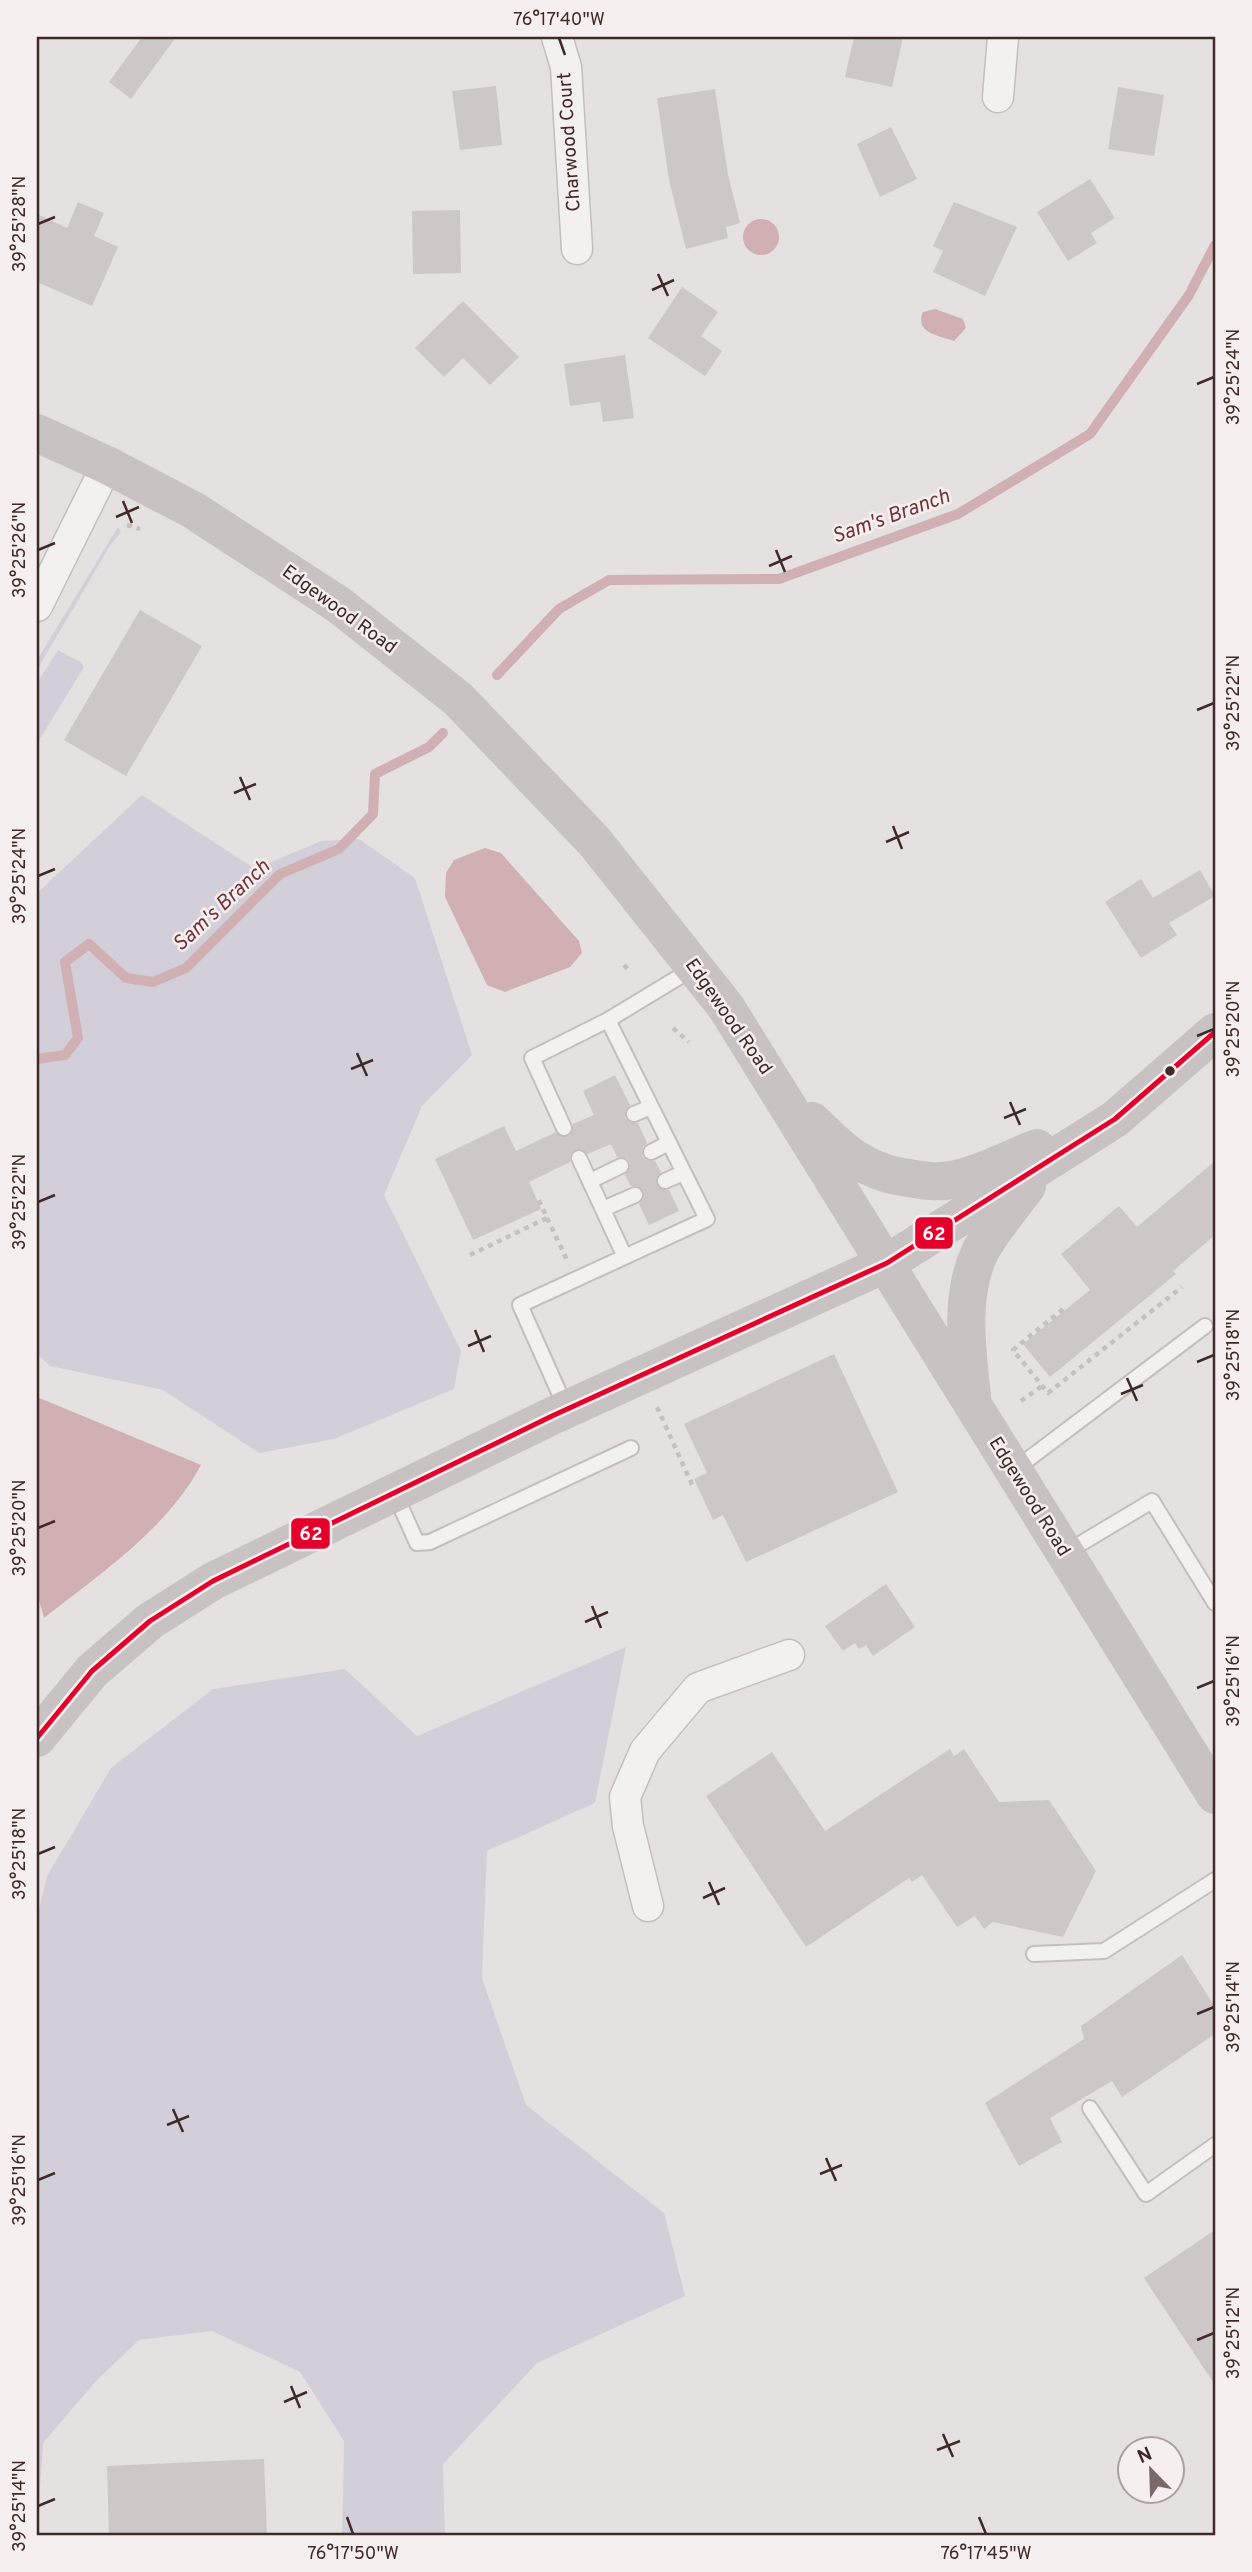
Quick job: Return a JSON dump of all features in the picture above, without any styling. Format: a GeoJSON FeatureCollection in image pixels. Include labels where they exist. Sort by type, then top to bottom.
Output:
{"type":"FeatureCollection","features":[{"type":"Feature","properties":{"kind":"main road","name":"Edgewood Road"},"geometry":{"type":"LineString","coordinates":[[37,433],[107,464],[193,510],[339,605],[458,699],[594,841],[726,1007],[1215,1795]]}},
{"type":"Feature","properties":{"kind":"main road"},"geometry":{"type":"LineString","coordinates":[[37,1738],[92,1671],[169,1608],[213,1581],[567,1409],[887,1263],[1115,1119],[1215,1032]]}},
{"type":"Feature","properties":{"kind":"main road"},"geometry":{"type":"LineString","coordinates":[[775,1083],[845,1154],[884,1175],[929,1183],[957,1180],[1115,1119]]}},
{"type":"Feature","properties":{"kind":"main road"},"geometry":{"type":"LineString","coordinates":[[973,1408],[965,1329],[973,1273],[981,1251],[1040,1168]]}},
{"type":"Feature","properties":{"kind":"street","name":"Charwood Court"},"geometry":{"type":"LineString","coordinates":[[557,37],[566,67],[577,249]]}},
{"type":"Feature","properties":{"kind":"street"},"geometry":{"type":"LineString","coordinates":[[998,97],[1003,37]]}},
{"type":"Feature","properties":{"kind":"street"},"geometry":{"type":"LineString","coordinates":[[37,606],[107,464]]}},
{"type":"Feature","properties":{"kind":"street"},"geometry":{"type":"LineString","coordinates":[[648,1906],[628,1826],[625,1797],[645,1751],[698,1688],[789,1655]]}},
{"type":"Feature","properties":{"kind":"lane"},"geometry":{"type":"LineString","coordinates":[[564,1128],[532,1058],[608,1020],[695,967]]}},
{"type":"Feature","properties":{"kind":"lane"},"geometry":{"type":"LineString","coordinates":[[567,1409],[520,1305],[575,1277],[706,1219],[608,1020]]}},
{"type":"Feature","properties":{"kind":"lane"},"geometry":{"type":"LineString","coordinates":[[634,1114],[651,1107]]}},
{"type":"Feature","properties":{"kind":"lane"},"geometry":{"type":"LineString","coordinates":[[651,1152],[669,1143]]}},
{"type":"Feature","properties":{"kind":"lane"},"geometry":{"type":"LineString","coordinates":[[579,1158],[624,1255]]}},
{"type":"Feature","properties":{"kind":"lane"},"geometry":{"type":"LineString","coordinates":[[590,1181],[621,1166]]}},
{"type":"Feature","properties":{"kind":"lane"},"geometry":{"type":"LineString","coordinates":[[665,1181],[683,1173]]}},
{"type":"Feature","properties":{"kind":"lane"},"geometry":{"type":"LineString","coordinates":[[603,1209],[635,1195]]}},
{"type":"Feature","properties":{"kind":"lane"},"geometry":{"type":"LineString","coordinates":[[1013,1471],[1205,1326]]}},
{"type":"Feature","properties":{"kind":"lane"},"geometry":{"type":"LineString","coordinates":[[395,1493],[417,1543],[430,1542],[631,1448]]}},
{"type":"Feature","properties":{"kind":"lane"},"geometry":{"type":"LineString","coordinates":[[1064,1553],[1152,1501],[1215,1602]]}},
{"type":"Feature","properties":{"kind":"lane"},"geometry":{"type":"LineString","coordinates":[[1034,1954],[1104,1951],[1215,1880]]}},
{"type":"Feature","properties":{"kind":"lane"},"geometry":{"type":"LineString","coordinates":[[1090,2108],[1146,2194],[1215,2145]]}},
{"type":"Feature","properties":{"kind":"path"},"geometry":{"type":"LineString","coordinates":[[127,525],[140,528]]}},
{"type":"Feature","properties":{"kind":"path"},"geometry":{"type":"LineString","coordinates":[[624,965],[630,972]]}},
{"type":"Feature","properties":{"kind":"path"},"geometry":{"type":"LineString","coordinates":[[673,1028],[689,1042]]}},
{"type":"Feature","properties":{"kind":"path"},"geometry":{"type":"LineString","coordinates":[[538,1198],[575,1277]]}},
{"type":"Feature","properties":{"kind":"path"},"geometry":{"type":"LineString","coordinates":[[470,1255],[548,1218]]}},
{"type":"Feature","properties":{"kind":"path"},"geometry":{"type":"LineString","coordinates":[[1063,1309],[1013,1350],[1048,1393],[1182,1287]]}},
{"type":"Feature","properties":{"kind":"path"},"geometry":{"type":"LineString","coordinates":[[1021,1401],[1042,1386]]}},
{"type":"Feature","properties":{"kind":"path"},"geometry":{"type":"LineString","coordinates":[[658,1409],[694,1489]]}},
{"type":"Feature","properties":{"kind":"shaded area"},"geometry":{"type":"Polygon","coordinates":[[[761,219],[774,224],[779,237],[774,250],[761,255],[748,250],[743,237],[748,224],[761,219]]]}},
{"type":"Feature","properties":{"kind":"shaded area"},"geometry":{"type":"Polygon","coordinates":[[[935,309],[963,319],[966,328],[954,341],[935,335],[922,325],[923,312],[935,309]]]}},
{"type":"Feature","properties":{"kind":"shaded area"},"geometry":{"type":"Polygon","coordinates":[[[118,527],[121,532],[111,544],[37,670],[37,660],[118,527]]]}},
{"type":"Feature","properties":{"kind":"shaded area"},"geometry":{"type":"Polygon","coordinates":[[[58,650],[82,663],[84,667],[37,744],[37,683],[58,650]]]}},
{"type":"Feature","properties":{"kind":"shaded area"},"geometry":{"type":"Polygon","coordinates":[[[142,795],[255,869],[321,841],[359,839],[415,878],[472,1055],[422,1106],[384,1195],[461,1351],[454,1389],[334,1439],[259,1453],[163,1390],[50,1366],[37,1354],[37,893],[142,795]]]}},
{"type":"Feature","properties":{"kind":"shaded area"},"geometry":{"type":"Polygon","coordinates":[[[485,848],[501,853],[579,941],[582,953],[570,967],[505,992],[487,985],[445,897],[446,873],[454,860],[485,848]]]}},
{"type":"Feature","properties":{"kind":"shaded area"},"geometry":{"type":"Polygon","coordinates":[[[37,1397],[201,1465],[187,1488],[151,1530],[44,1618],[37,1593],[37,1397]]]}},
{"type":"Feature","properties":{"kind":"shaded area"},"geometry":{"type":"Polygon","coordinates":[[[626,1647],[595,1803],[487,1851],[482,1978],[526,2105],[664,2213],[685,2296],[537,2363],[443,2464],[445,2535],[342,2535],[344,2441],[300,2372],[212,2331],[139,2340],[96,2381],[43,2443],[37,2535],[37,1918],[47,1876],[111,1768],[213,1689],[345,1669],[417,1736],[626,1647]]]}},
{"type":"Feature","properties":{"kind":"building"},"geometry":{"type":"Polygon","coordinates":[[[142,37],[176,37],[131,99],[109,82],[142,37]]]}},
{"type":"Feature","properties":{"kind":"building"},"geometry":{"type":"Polygon","coordinates":[[[854,37],[903,37],[892,87],[845,77],[854,37]]]}},
{"type":"Feature","properties":{"kind":"building"},"geometry":{"type":"Polygon","coordinates":[[[496,86],[502,145],[460,150],[452,91],[496,86]]]}},
{"type":"Feature","properties":{"kind":"building"},"geometry":{"type":"Polygon","coordinates":[[[1118,87],[1164,95],[1154,156],[1108,149],[1118,87]]]}},
{"type":"Feature","properties":{"kind":"building"},"geometry":{"type":"Polygon","coordinates":[[[715,89],[728,175],[740,223],[726,227],[728,238],[686,249],[669,180],[657,98],[715,89]]]}},
{"type":"Feature","properties":{"kind":"building"},"geometry":{"type":"Polygon","coordinates":[[[891,127],[917,179],[880,197],[857,144],[891,127]]]}},
{"type":"Feature","properties":{"kind":"building"},"geometry":{"type":"Polygon","coordinates":[[[1090,179],[1115,218],[1091,233],[1097,243],[1068,261],[1037,212],[1090,179]]]}},
{"type":"Feature","properties":{"kind":"building"},"geometry":{"type":"Polygon","coordinates":[[[78,202],[104,213],[94,236],[118,247],[92,306],[37,282],[37,214],[67,228],[78,202]]]}},
{"type":"Feature","properties":{"kind":"building"},"geometry":{"type":"Polygon","coordinates":[[[954,202],[1017,227],[985,296],[933,272],[943,251],[933,246],[954,202]]]}},
{"type":"Feature","properties":{"kind":"building"},"geometry":{"type":"Polygon","coordinates":[[[460,210],[461,273],[413,274],[412,211],[460,210]]]}},
{"type":"Feature","properties":{"kind":"building"},"geometry":{"type":"Polygon","coordinates":[[[682,287],[718,312],[701,336],[722,351],[705,376],[648,338],[682,287]]]}},
{"type":"Feature","properties":{"kind":"building"},"geometry":{"type":"Polygon","coordinates":[[[463,301],[519,357],[490,385],[463,358],[444,377],[415,348],[463,301]]]}},
{"type":"Feature","properties":{"kind":"building"},"geometry":{"type":"Polygon","coordinates":[[[625,355],[634,418],[603,422],[600,402],[570,406],[564,364],[625,355]]]}},
{"type":"Feature","properties":{"kind":"building"},"geometry":{"type":"Polygon","coordinates":[[[140,610],[202,646],[126,776],[64,740],[140,610]]]}},
{"type":"Feature","properties":{"kind":"building"},"geometry":{"type":"Polygon","coordinates":[[[1200,870],[1215,896],[1169,923],[1177,935],[1141,958],[1105,902],[1141,879],[1153,898],[1200,870]]]}},
{"type":"Feature","properties":{"kind":"building"},"geometry":{"type":"Polygon","coordinates":[[[615,1075],[630,1105],[625,1112],[625,1118],[632,1123],[638,1123],[647,1143],[643,1147],[642,1156],[646,1160],[655,1161],[661,1172],[656,1179],[657,1185],[663,1190],[669,1190],[679,1211],[649,1225],[639,1204],[644,1197],[643,1191],[637,1186],[631,1186],[625,1175],[630,1162],[626,1158],[617,1157],[611,1144],[588,1154],[581,1149],[574,1150],[570,1162],[529,1182],[541,1209],[473,1240],[435,1159],[504,1126],[516,1151],[556,1132],[562,1137],[569,1136],[573,1124],[594,1115],[583,1091],[615,1075]]]}},
{"type":"Feature","properties":{"kind":"building"},"geometry":{"type":"Polygon","coordinates":[[[1215,1161],[1215,1235],[1173,1271],[1176,1274],[1050,1377],[1023,1344],[1090,1290],[1061,1254],[1119,1206],[1137,1227],[1215,1161]]]}},
{"type":"Feature","properties":{"kind":"building"},"geometry":{"type":"Polygon","coordinates":[[[834,1354],[898,1492],[746,1562],[723,1515],[713,1520],[694,1479],[707,1473],[684,1424],[834,1354]]]}},
{"type":"Feature","properties":{"kind":"building"},"geometry":{"type":"Polygon","coordinates":[[[886,1584],[915,1627],[873,1656],[866,1645],[859,1649],[855,1643],[843,1651],[825,1626],[886,1584]]]}},
{"type":"Feature","properties":{"kind":"building"},"geometry":{"type":"Polygon","coordinates":[[[950,1749],[954,1756],[964,1749],[999,1802],[1049,1800],[1096,1871],[1063,1937],[993,1922],[984,1929],[975,1916],[957,1927],[922,1875],[912,1882],[909,1878],[806,1947],[706,1796],[772,1752],[825,1831],[950,1749]]]}},
{"type":"Feature","properties":{"kind":"building"},"geometry":{"type":"Polygon","coordinates":[[[1182,1955],[1215,2007],[1215,2034],[1122,2097],[1112,2081],[1050,2118],[1062,2142],[1019,2166],[985,2103],[1084,2039],[1081,2026],[1182,1955]]]}},
{"type":"Feature","properties":{"kind":"building"},"geometry":{"type":"Polygon","coordinates":[[[1215,2230],[1215,2385],[1144,2278],[1215,2230]]]}},
{"type":"Feature","properties":{"kind":"building"},"geometry":{"type":"Polygon","coordinates":[[[264,2459],[267,2535],[109,2535],[107,2466],[264,2459]]]}},
{"type":"Feature","properties":{"kind":"waterway","name":"Sam's Branch"},"geometry":{"type":"LineString","coordinates":[[497,675],[559,609],[609,580],[779,579],[958,514],[1090,434],[1189,295],[1215,245]]}},
{"type":"Feature","properties":{"kind":"waterway","name":"Sam's Branch"},"geometry":{"type":"LineString","coordinates":[[37,1059],[65,1055],[78,1038],[65,962],[89,944],[126,978],[153,982],[186,968],[280,874],[339,849],[373,814],[375,774],[429,747],[443,733]]}},
{"type":"Feature","properties":{"kind":"transit line","name":"62"},"geometry":{"type":"LineString","coordinates":[[37,1738],[92,1671],[150,1621],[213,1581],[552,1416],[887,1263],[1115,1119],[1215,1032]]}}]}
